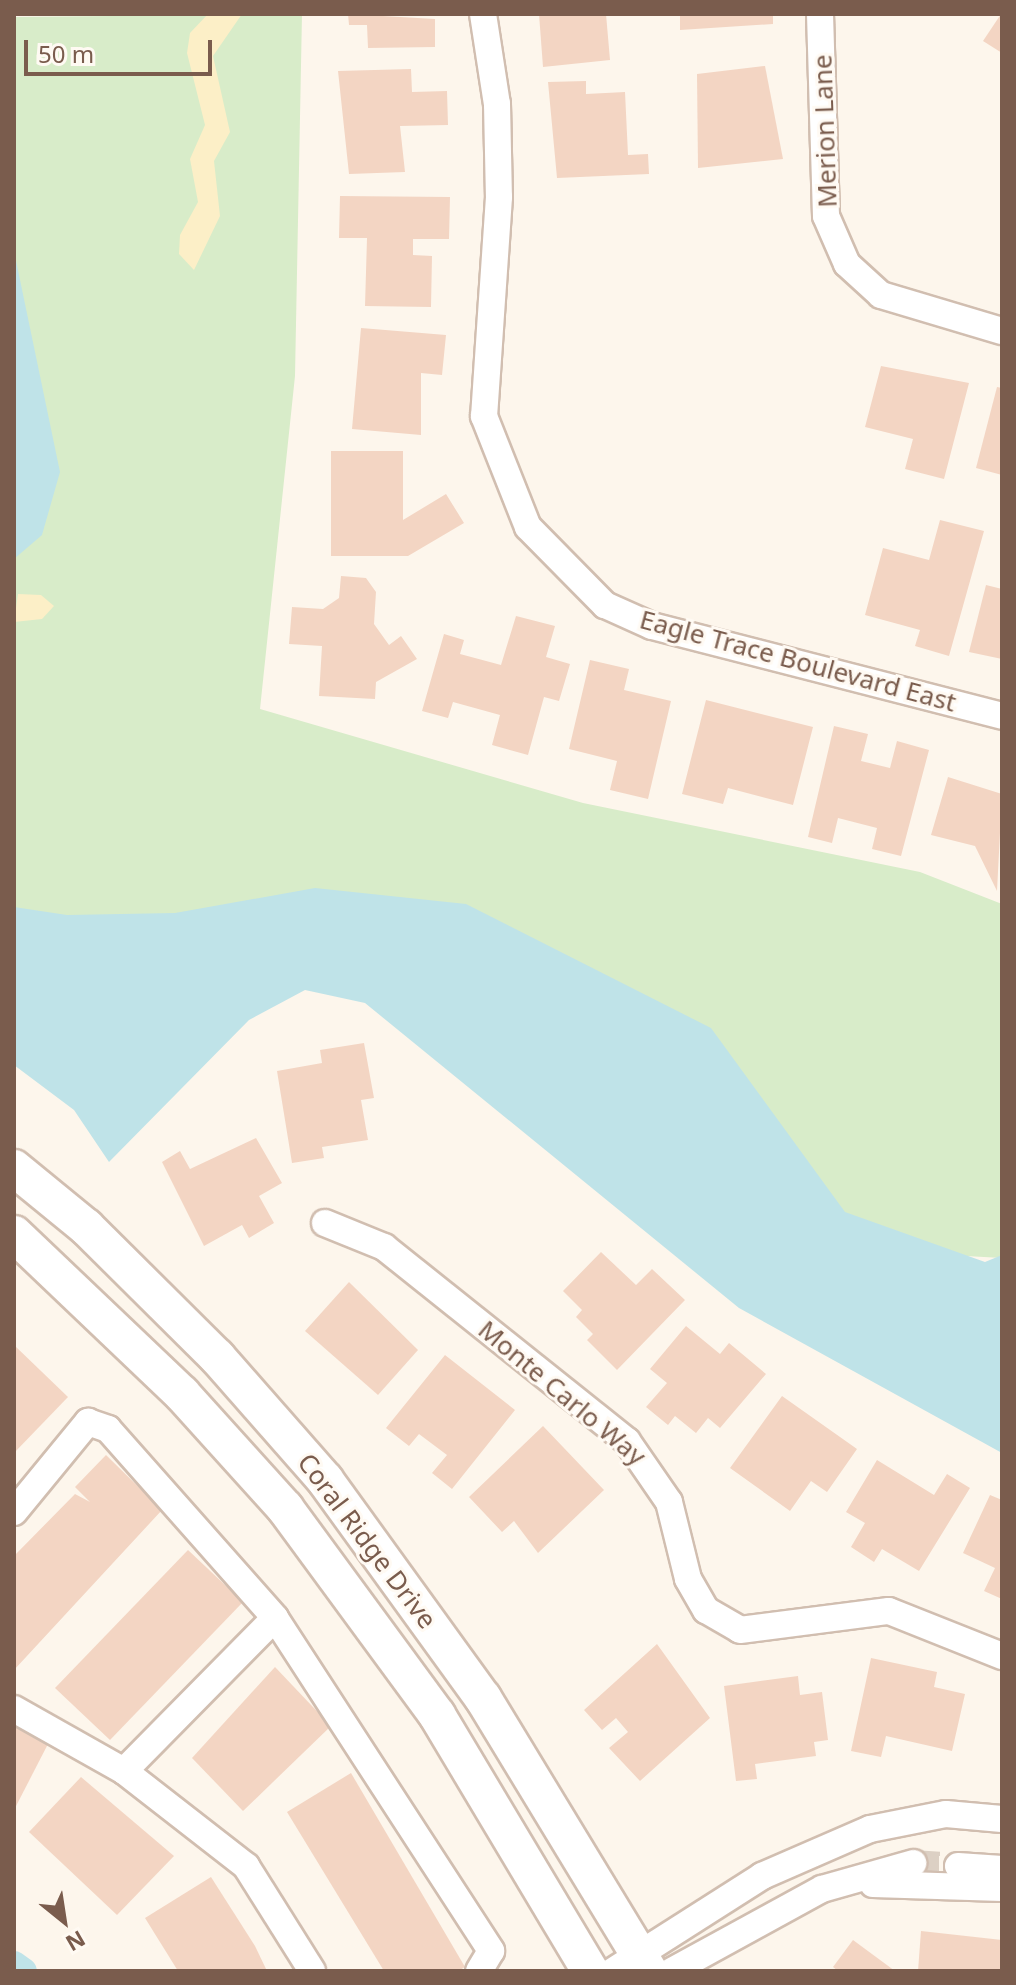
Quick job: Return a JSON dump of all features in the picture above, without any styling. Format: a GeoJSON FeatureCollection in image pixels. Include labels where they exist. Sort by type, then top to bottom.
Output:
{"type":"FeatureCollection","features":[{"type":"Feature","properties":{"kind":"main road","name":"Coral Ridge Drive"},"geometry":{"type":"LineString","coordinates":[[14,1168],[86,1227],[217,1357],[325,1480],[483,1698],[633,1964]]}},
{"type":"Feature","properties":{"kind":"main road","name":"Coral Ridge Drive"},"geometry":{"type":"LineString","coordinates":[[14,1234],[182,1394],[285,1508],[437,1715],[590,1971]]}},
{"type":"Feature","properties":{"kind":"street","name":"Eagle Trace Boulevard East"},"geometry":{"type":"LineString","coordinates":[[483,14],[497,104],[499,197],[484,416],[528,527],[605,605],[652,626],[1002,716]]}},
{"type":"Feature","properties":{"kind":"street","name":"Merion Lane"},"geometry":{"type":"LineString","coordinates":[[820,14],[826,216],[847,264],[881,295],[1002,331]]}},
{"type":"Feature","properties":{"kind":"street","name":"Monte Carlo Way"},"geometry":{"type":"LineString","coordinates":[[325,1223],[384,1247],[627,1441],[669,1502],[688,1579],[706,1610],[740,1630],[889,1611],[1002,1656]]}},
{"type":"Feature","properties":{"kind":"street"},"geometry":{"type":"LineString","coordinates":[[14,1512],[88,1422],[108,1429],[275,1618],[491,1951],[479,1971]]}},
{"type":"Feature","properties":{"kind":"street"},"geometry":{"type":"LineString","coordinates":[[124,1771],[275,1618]]}},
{"type":"Feature","properties":{"kind":"street"},"geometry":{"type":"LineString","coordinates":[[14,1709],[124,1771],[246,1866],[312,1971]]}},
{"type":"Feature","properties":{"kind":"street"},"geometry":{"type":"LineString","coordinates":[[633,1964],[762,1876],[870,1829],[946,1814],[1002,1819]]}},
{"type":"Feature","properties":{"kind":"street"},"geometry":{"type":"LineString","coordinates":[[672,1971],[822,1889],[913,1863]]}},
{"type":"Feature","properties":{"kind":"street"},"geometry":{"type":"LineString","coordinates":[[958,1866],[1002,1869]]}},
{"type":"Feature","properties":{"kind":"street"},"geometry":{"type":"LineString","coordinates":[[822,1889],[892,1882],[1002,1888]]}},
{"type":"Feature","properties":{"kind":"green space"},"geometry":{"type":"Polygon","coordinates":[[[302,14],[295,376],[260,709],[583,803],[920,872],[1002,904],[1002,1258],[803,1247],[291,909],[14,972],[14,17],[302,14]]]}},
{"type":"Feature","properties":{"kind":"sand"},"geometry":{"type":"Polygon","coordinates":[[[208,14],[242,14],[213,56],[230,132],[214,161],[220,216],[194,270],[179,254],[180,235],[198,202],[190,159],[205,125],[187,53],[190,33],[208,14]]]}},
{"type":"Feature","properties":{"kind":"sand"},"geometry":{"type":"Polygon","coordinates":[[[18,594],[41,595],[54,606],[42,619],[14,622],[18,594]]]}},
{"type":"Feature","properties":{"kind":"water"},"geometry":{"type":"Polygon","coordinates":[[[14,251],[60,472],[42,535],[14,559],[14,251]]]}},
{"type":"Feature","properties":{"kind":"water"},"geometry":{"type":"Polygon","coordinates":[[[315,888],[466,904],[711,1028],[845,1212],[985,1262],[1002,1255],[1002,1453],[739,1308],[365,1003],[305,990],[249,1020],[109,1162],[74,1110],[14,1065],[14,907],[67,915],[175,913],[315,888]]]}},
{"type":"Feature","properties":{"kind":"building"},"geometry":{"type":"Polygon","coordinates":[[[348,14],[435,19],[435,47],[368,48],[367,25],[349,25],[348,14]]]}},
{"type":"Feature","properties":{"kind":"building"},"geometry":{"type":"Polygon","coordinates":[[[539,14],[606,14],[610,60],[543,67],[539,14]]]}},
{"type":"Feature","properties":{"kind":"building"},"geometry":{"type":"Polygon","coordinates":[[[680,14],[773,14],[773,24],[680,30],[680,14]]]}},
{"type":"Feature","properties":{"kind":"building"},"geometry":{"type":"Polygon","coordinates":[[[1002,14],[1002,53],[983,41],[1002,14]]]}},
{"type":"Feature","properties":{"kind":"building"},"geometry":{"type":"Polygon","coordinates":[[[765,66],[783,159],[698,168],[697,74],[765,66]]]}},
{"type":"Feature","properties":{"kind":"building"},"geometry":{"type":"Polygon","coordinates":[[[411,69],[412,92],[447,91],[448,125],[400,126],[405,172],[349,174],[338,71],[411,69]]]}},
{"type":"Feature","properties":{"kind":"building"},"geometry":{"type":"Polygon","coordinates":[[[586,81],[586,94],[625,92],[628,155],[648,154],[649,174],[557,178],[548,82],[586,81]]]}},
{"type":"Feature","properties":{"kind":"building"},"geometry":{"type":"Polygon","coordinates":[[[340,196],[450,197],[449,239],[413,239],[413,255],[432,256],[431,307],[365,306],[367,238],[339,238],[340,196]]]}},
{"type":"Feature","properties":{"kind":"building"},"geometry":{"type":"Polygon","coordinates":[[[361,328],[446,335],[442,375],[421,373],[421,435],[352,429],[361,328]]]}},
{"type":"Feature","properties":{"kind":"building"},"geometry":{"type":"Polygon","coordinates":[[[881,366],[969,383],[944,479],[905,469],[913,439],[865,427],[881,366]]]}},
{"type":"Feature","properties":{"kind":"building"},"geometry":{"type":"Polygon","coordinates":[[[997,387],[1002,388],[1002,475],[976,468],[997,387]]]}},
{"type":"Feature","properties":{"kind":"building"},"geometry":{"type":"Polygon","coordinates":[[[331,451],[403,451],[403,520],[446,494],[464,523],[408,556],[331,556],[331,451]]]}},
{"type":"Feature","properties":{"kind":"building"},"geometry":{"type":"Polygon","coordinates":[[[940,520],[984,531],[949,656],[915,646],[920,630],[865,615],[883,548],[929,560],[940,520]]]}},
{"type":"Feature","properties":{"kind":"building"},"geometry":{"type":"Polygon","coordinates":[[[341,576],[366,578],[376,592],[374,624],[389,645],[401,636],[417,659],[376,682],[375,699],[319,696],[322,646],[289,644],[292,607],[323,609],[339,598],[341,576]]]}},
{"type":"Feature","properties":{"kind":"building"},"geometry":{"type":"Polygon","coordinates":[[[986,585],[1002,589],[1002,659],[969,652],[986,585]]]}},
{"type":"Feature","properties":{"kind":"building"},"geometry":{"type":"Polygon","coordinates":[[[516,616],[555,626],[546,657],[570,664],[559,701],[544,697],[528,755],[492,745],[500,715],[453,702],[448,718],[422,711],[444,634],[464,640],[460,654],[501,665],[516,616]]]}},
{"type":"Feature","properties":{"kind":"building"},"geometry":{"type":"Polygon","coordinates":[[[590,660],[629,669],[624,690],[671,701],[648,799],[610,790],[617,761],[569,749],[590,660]]]}},
{"type":"Feature","properties":{"kind":"building"},"geometry":{"type":"Polygon","coordinates":[[[706,700],[813,727],[793,805],[728,788],[723,804],[682,794],[706,700]]]}},
{"type":"Feature","properties":{"kind":"building"},"geometry":{"type":"Polygon","coordinates":[[[834,726],[868,734],[861,761],[890,768],[897,741],[929,750],[901,856],[872,849],[877,828],[838,818],[832,843],[808,837],[834,726]]]}},
{"type":"Feature","properties":{"kind":"building"},"geometry":{"type":"Polygon","coordinates":[[[948,777],[1002,794],[997,891],[975,846],[931,835],[948,777]]]}},
{"type":"Feature","properties":{"kind":"building"},"geometry":{"type":"Polygon","coordinates":[[[364,1043],[374,1098],[361,1100],[368,1140],[322,1147],[324,1158],[292,1163],[277,1071],[322,1063],[320,1050],[364,1043]]]}},
{"type":"Feature","properties":{"kind":"building"},"geometry":{"type":"Polygon","coordinates":[[[256,1138],[282,1183],[259,1196],[274,1223],[249,1238],[242,1225],[204,1246],[162,1162],[180,1151],[190,1169],[256,1138]]]}},
{"type":"Feature","properties":{"kind":"building"},"geometry":{"type":"Polygon","coordinates":[[[601,1252],[636,1285],[652,1269],[685,1300],[617,1370],[587,1340],[593,1334],[576,1317],[582,1310],[563,1291],[601,1252]]]}},
{"type":"Feature","properties":{"kind":"building"},"geometry":{"type":"Polygon","coordinates":[[[349,1282],[418,1350],[378,1395],[305,1331],[349,1282]]]}},
{"type":"Feature","properties":{"kind":"building"},"geometry":{"type":"Polygon","coordinates":[[[686,1326],[720,1354],[729,1343],[766,1374],[720,1428],[708,1418],[696,1433],[675,1416],[668,1425],[646,1407],[667,1383],[650,1369],[686,1326]]]}},
{"type":"Feature","properties":{"kind":"building"},"geometry":{"type":"Polygon","coordinates":[[[14,1345],[68,1397],[14,1453],[14,1345]]]}},
{"type":"Feature","properties":{"kind":"building"},"geometry":{"type":"Polygon","coordinates":[[[445,1355],[515,1410],[452,1489],[432,1473],[447,1455],[419,1434],[409,1446],[386,1428],[445,1355]]]}},
{"type":"Feature","properties":{"kind":"building"},"geometry":{"type":"Polygon","coordinates":[[[782,1396],[857,1449],[827,1492],[811,1481],[790,1511],[730,1468],[782,1396]]]}},
{"type":"Feature","properties":{"kind":"building"},"geometry":{"type":"Polygon","coordinates":[[[543,1426],[604,1490],[538,1553],[514,1521],[502,1532],[469,1497],[543,1426]]]}},
{"type":"Feature","properties":{"kind":"building"},"geometry":{"type":"Polygon","coordinates":[[[106,1455],[162,1510],[14,1670],[14,1556],[75,1494],[90,1502],[75,1487],[106,1455]]]}},
{"type":"Feature","properties":{"kind":"building"},"geometry":{"type":"Polygon","coordinates":[[[877,1460],[934,1495],[947,1474],[970,1488],[919,1571],[882,1549],[874,1562],[851,1547],[865,1523],[846,1512],[877,1460]]]}},
{"type":"Feature","properties":{"kind":"building"},"geometry":{"type":"Polygon","coordinates":[[[990,1495],[1002,1500],[1002,1599],[984,1591],[995,1568],[963,1553],[990,1495]]]}},
{"type":"Feature","properties":{"kind":"building"},"geometry":{"type":"Polygon","coordinates":[[[188,1550],[243,1602],[110,1740],[55,1688],[188,1550]]]}},
{"type":"Feature","properties":{"kind":"building"},"geometry":{"type":"Polygon","coordinates":[[[657,1644],[710,1718],[640,1781],[609,1748],[628,1732],[616,1718],[602,1730],[584,1710],[657,1644]]]}},
{"type":"Feature","properties":{"kind":"building"},"geometry":{"type":"Polygon","coordinates":[[[871,1658],[937,1672],[934,1687],[965,1694],[952,1751],[886,1736],[881,1757],[851,1751],[871,1658]]]}},
{"type":"Feature","properties":{"kind":"building"},"geometry":{"type":"Polygon","coordinates":[[[275,1667],[331,1726],[243,1811],[192,1758],[275,1667]]]}},
{"type":"Feature","properties":{"kind":"building"},"geometry":{"type":"Polygon","coordinates":[[[798,1676],[800,1695],[822,1692],[828,1740],[814,1742],[816,1756],[755,1764],[757,1779],[736,1781],[724,1686],[798,1676]]]}},
{"type":"Feature","properties":{"kind":"building"},"geometry":{"type":"Polygon","coordinates":[[[14,1724],[49,1742],[14,1810],[14,1724]]]}},
{"type":"Feature","properties":{"kind":"building"},"geometry":{"type":"Polygon","coordinates":[[[351,1773],[465,1967],[458,1971],[384,1971],[287,1812],[351,1773]]]}},
{"type":"Feature","properties":{"kind":"building"},"geometry":{"type":"Polygon","coordinates":[[[81,1777],[174,1856],[117,1915],[29,1832],[81,1777]]]}},
{"type":"Feature","properties":{"kind":"building"},"geometry":{"type":"Polygon","coordinates":[[[211,1877],[255,1946],[267,1971],[178,1971],[145,1918],[211,1877]]]}},
{"type":"Feature","properties":{"kind":"building"},"geometry":{"type":"Polygon","coordinates":[[[921,1931],[1002,1940],[1002,1971],[918,1971],[921,1931]]]}},
{"type":"Feature","properties":{"kind":"building"},"geometry":{"type":"Polygon","coordinates":[[[853,1940],[895,1971],[838,1971],[833,1967],[853,1940]]]}},
{"type":"Feature","properties":{"kind":"waterway"},"geometry":{"type":"LineString","coordinates":[[14,1964],[24,1971]]}},
{"type":"Feature","properties":{"kind":"tunnel"},"geometry":{"type":"LineString","coordinates":[[913,1863],[958,1866]]}}]}
